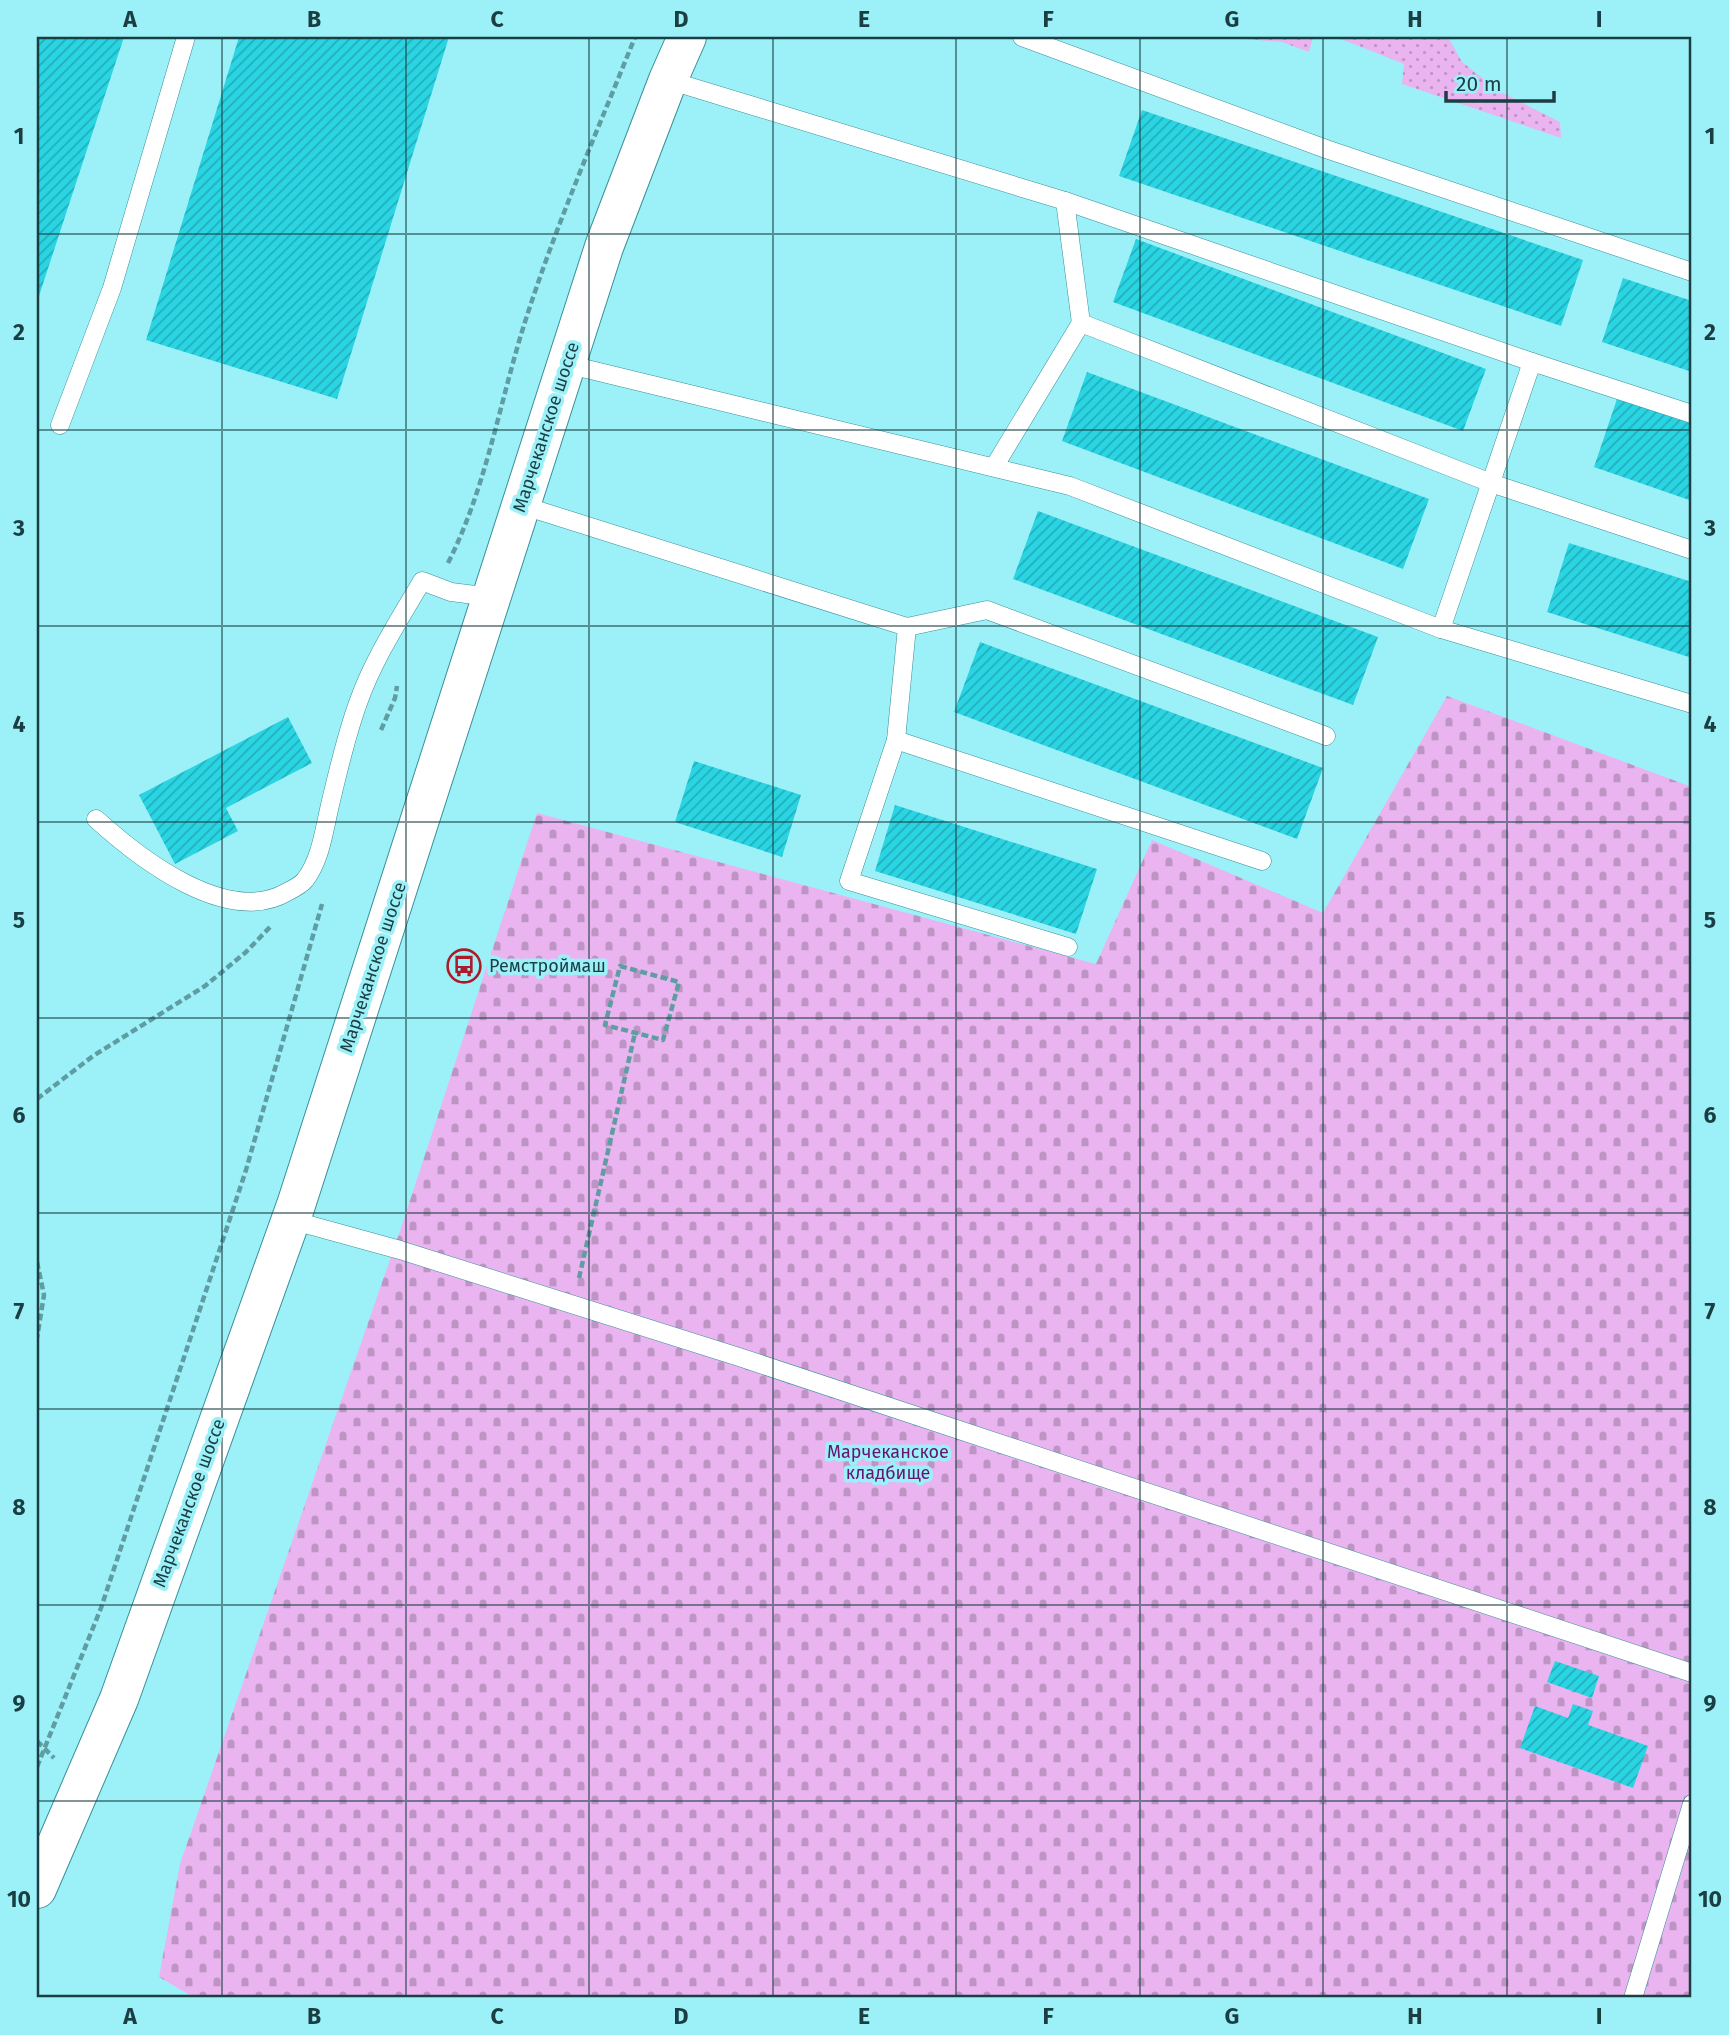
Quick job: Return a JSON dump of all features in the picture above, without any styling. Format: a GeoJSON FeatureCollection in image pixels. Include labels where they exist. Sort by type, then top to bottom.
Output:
{"type":"FeatureCollection","features":[{"type":"Feature","properties":{"kind":"street","name":"Марчеканское шоссе"},"geometry":{"type":"LineString","coordinates":[[37,1889],[119,1699],[290,1220],[604,247],[687,37]]}},
{"type":"Feature","properties":{"kind":"lane"},"geometry":{"type":"LineString","coordinates":[[60,425],[112,288],[186,37]]}},
{"type":"Feature","properties":{"kind":"lane"},"geometry":{"type":"LineString","coordinates":[[1022,37],[1326,149],[1692,272]]}},
{"type":"Feature","properties":{"kind":"lane"},"geometry":{"type":"LineString","coordinates":[[668,80],[1065,201],[1532,362],[1692,414]]}},
{"type":"Feature","properties":{"kind":"lane"},"geometry":{"type":"LineString","coordinates":[[994,467],[1081,323],[1065,201]]}},
{"type":"Feature","properties":{"kind":"lane"},"geometry":{"type":"LineString","coordinates":[[1081,323],[1491,483],[1692,550]]}},
{"type":"Feature","properties":{"kind":"lane"},"geometry":{"type":"LineString","coordinates":[[1441,629],[1532,362]]}},
{"type":"Feature","properties":{"kind":"lane"},"geometry":{"type":"LineString","coordinates":[[566,364],[1070,486],[1441,629],[1692,704]]}},
{"type":"Feature","properties":{"kind":"lane"},"geometry":{"type":"LineString","coordinates":[[521,505],[907,627],[987,610],[1326,736]]}},
{"type":"Feature","properties":{"kind":"lane"},"geometry":{"type":"LineString","coordinates":[[96,819],[129,849],[169,876],[206,892],[245,902],[276,898],[304,882],[320,851],[358,702],[387,640],[422,581],[451,592],[491,597]]}},
{"type":"Feature","properties":{"kind":"lane"},"geometry":{"type":"LineString","coordinates":[[907,627],[896,740],[849,881],[1068,947]]}},
{"type":"Feature","properties":{"kind":"lane"},"geometry":{"type":"LineString","coordinates":[[896,740],[1262,861]]}},
{"type":"Feature","properties":{"kind":"lane"},"geometry":{"type":"LineString","coordinates":[[290,1220],[400,1250],[739,1357],[1692,1672]]}},
{"type":"Feature","properties":{"kind":"lane"},"geometry":{"type":"LineString","coordinates":[[1633,1998],[1692,1804]]}},
{"type":"Feature","properties":{"kind":"path"},"geometry":{"type":"LineString","coordinates":[[435,586],[465,530],[524,325],[571,195],[635,37]]}},
{"type":"Feature","properties":{"kind":"path"},"geometry":{"type":"LineString","coordinates":[[379,735],[395,698],[399,675]]}},
{"type":"Feature","properties":{"kind":"path"},"geometry":{"type":"LineString","coordinates":[[37,1099],[93,1056],[205,986],[246,952],[278,918],[304,882]]}},
{"type":"Feature","properties":{"kind":"path"},"geometry":{"type":"LineString","coordinates":[[37,1766],[101,1608],[246,1170],[323,903]]}},
{"type":"Feature","properties":{"kind":"path"},"geometry":{"type":"LineString","coordinates":[[620,966],[678,982],[663,1040],[635,1033],[605,1025],[620,966]]}},
{"type":"Feature","properties":{"kind":"path"},"geometry":{"type":"LineString","coordinates":[[573,1305],[635,1033]]}},
{"type":"Feature","properties":{"kind":"path"},"geometry":{"type":"LineString","coordinates":[[37,1262],[44,1295],[37,1338]]}},
{"type":"Feature","properties":{"kind":"green space"},"geometry":{"type":"Polygon","coordinates":[[[1220,37],[1313,37],[1309,52],[1282,42],[1220,37]]]}},
{"type":"Feature","properties":{"kind":"green space"},"geometry":{"type":"Polygon","coordinates":[[[1336,37],[1448,37],[1462,62],[1499,91],[1560,122],[1561,138],[1402,84],[1404,64],[1336,37]]]}},
{"type":"Feature","properties":{"kind":"green space","name":"Марчеканское кладбище"},"geometry":{"type":"Polygon","coordinates":[[[1447,696],[1692,787],[1692,1998],[195,1998],[159,1977],[180,1864],[401,1228],[537,813],[1096,964],[1152,840],[1323,913],[1447,696]]]}},
{"type":"Feature","properties":{"kind":"building"},"geometry":{"type":"Polygon","coordinates":[[[37,37],[124,37],[37,302],[37,37]]]}},
{"type":"Feature","properties":{"kind":"building"},"geometry":{"type":"Polygon","coordinates":[[[239,37],[449,37],[337,399],[146,340],[239,37]]]}},
{"type":"Feature","properties":{"kind":"building"},"geometry":{"type":"Polygon","coordinates":[[[1142,110],[1583,260],[1561,326],[1119,176],[1142,110]]]}},
{"type":"Feature","properties":{"kind":"building"},"geometry":{"type":"Polygon","coordinates":[[[1136,239],[1486,369],[1463,431],[1113,302],[1136,239]]]}},
{"type":"Feature","properties":{"kind":"building"},"geometry":{"type":"Polygon","coordinates":[[[1623,278],[1692,301],[1692,372],[1602,342],[1623,278]]]}},
{"type":"Feature","properties":{"kind":"building"},"geometry":{"type":"Polygon","coordinates":[[[1087,372],[1429,499],[1403,569],[1062,441],[1087,372]]]}},
{"type":"Feature","properties":{"kind":"building"},"geometry":{"type":"Polygon","coordinates":[[[1617,399],[1692,424],[1692,501],[1594,467],[1617,399]]]}},
{"type":"Feature","properties":{"kind":"building"},"geometry":{"type":"Polygon","coordinates":[[[1038,511],[1378,637],[1353,705],[1013,579],[1038,511]]]}},
{"type":"Feature","properties":{"kind":"building"},"geometry":{"type":"Polygon","coordinates":[[[1569,543],[1692,582],[1692,658],[1547,612],[1569,543]]]}},
{"type":"Feature","properties":{"kind":"building"},"geometry":{"type":"Polygon","coordinates":[[[980,642],[1323,768],[1297,839],[954,712],[980,642]]]}},
{"type":"Feature","properties":{"kind":"building"},"geometry":{"type":"Polygon","coordinates":[[[288,717],[312,763],[226,808],[238,831],[175,864],[139,795],[288,717]]]}},
{"type":"Feature","properties":{"kind":"building"},"geometry":{"type":"Polygon","coordinates":[[[694,761],[801,795],[782,857],[675,822],[694,761]]]}},
{"type":"Feature","properties":{"kind":"building"},"geometry":{"type":"Polygon","coordinates":[[[895,805],[1097,869],[1076,934],[875,871],[895,805]]]}},
{"type":"Feature","properties":{"kind":"building"},"geometry":{"type":"Polygon","coordinates":[[[1555,1661],[1599,1676],[1592,1698],[1547,1682],[1555,1661]]]}},
{"type":"Feature","properties":{"kind":"building"},"geometry":{"type":"Polygon","coordinates":[[[1573,1704],[1593,1711],[1588,1725],[1648,1746],[1633,1788],[1520,1748],[1535,1706],[1568,1718],[1573,1704]]]}},
{"type":"Feature","properties":{"kind":"place","name":"Ремстроймаш"},"geometry":{"type":"Point","coordinates":[464,966]}}]}
